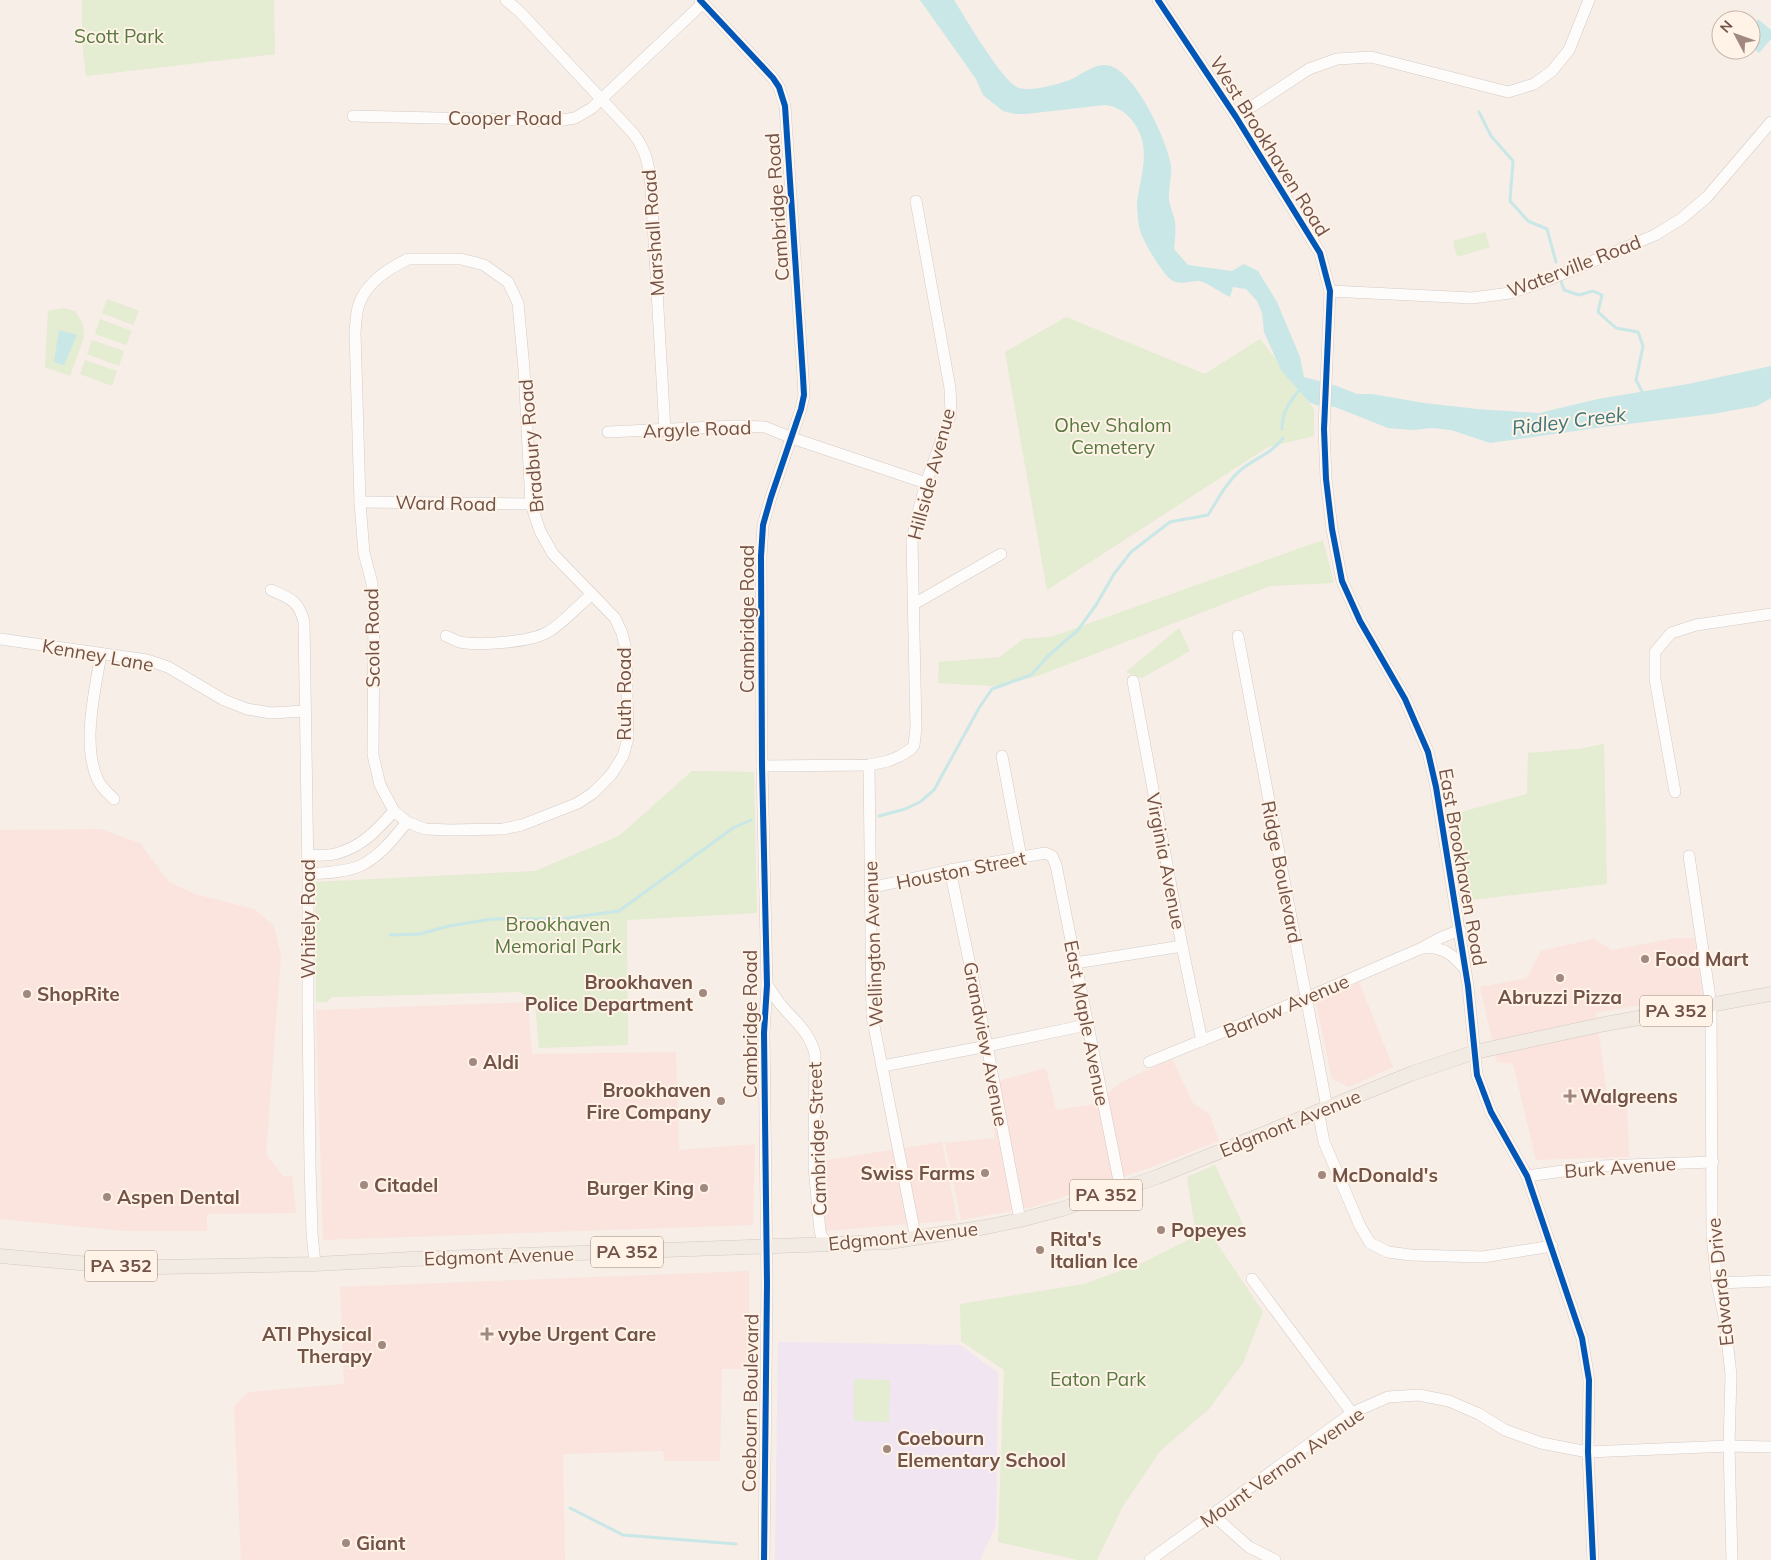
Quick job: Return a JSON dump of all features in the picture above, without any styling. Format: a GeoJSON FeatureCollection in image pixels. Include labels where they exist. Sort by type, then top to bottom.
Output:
{"type":"FeatureCollection","features":[{"type":"Feature","properties":{"kind":"main road","name":"Edgmont Avenue"},"geometry":{"type":"LineString","coordinates":[[0,1256],[112,1266],[315,1264],[829,1245],[916,1238],[1020,1220],[1120,1191],[1420,1070],[1474,1052],[1561,1033],[1771,994]]}},
{"type":"Feature","properties":{"kind":"street","name":"Marshall Road"},"geometry":{"type":"LineString","coordinates":[[506,0],[519,11],[641,142],[648,162],[665,431]]}},
{"type":"Feature","properties":{"kind":"street","name":"West Brookhaven Road"},"geometry":{"type":"LineString","coordinates":[[1158,0],[1236,117],[1320,253],[1330,291],[1327,378]]}},
{"type":"Feature","properties":{"kind":"street"},"geometry":{"type":"LineString","coordinates":[[1236,117],[1309,70],[1337,59],[1372,57],[1508,92],[1534,84],[1552,71],[1569,50],[1589,0]]}},
{"type":"Feature","properties":{"kind":"street","name":"Cooper Road"},"geometry":{"type":"LineString","coordinates":[[353,116],[565,121],[584,114],[601,100],[701,2]]}},
{"type":"Feature","properties":{"kind":"street","name":"Cambridge Road"},"geometry":{"type":"LineString","coordinates":[[701,2],[773,78],[779,87],[785,106],[804,378],[802,409],[763,525],[761,556],[762,766],[767,985],[764,1033],[767,1247]]}},
{"type":"Feature","properties":{"kind":"street","name":"Waterville Road"},"geometry":{"type":"LineString","coordinates":[[1330,291],[1472,298],[1510,293],[1556,277],[1655,235],[1681,219],[1707,197],[1771,122]]}},
{"type":"Feature","properties":{"kind":"street","name":"Hillside Avenue"},"geometry":{"type":"LineString","coordinates":[[869,765],[894,759],[911,749],[916,738],[912,541],[926,483],[949,419],[951,402],[916,201]]}},
{"type":"Feature","properties":{"kind":"street","name":"Scola Road"},"geometry":{"type":"LineString","coordinates":[[394,811],[380,785],[373,755],[374,611],[372,582],[364,553],[360,502],[355,332],[358,305],[368,287],[388,269],[408,259],[461,259],[484,265],[508,282]]}},
{"type":"Feature","properties":{"kind":"street","name":"Bradbury Road"},"geometry":{"type":"LineString","coordinates":[[508,282],[518,303],[532,504],[540,531],[553,554],[592,594]]}},
{"type":"Feature","properties":{"kind":"street","name":"East Brookhaven Road"},"geometry":{"type":"LineString","coordinates":[[1327,378],[1324,429],[1326,479],[1332,530],[1342,581],[1360,621],[1405,700],[1428,752],[1436,787],[1460,930],[1471,1008],[1474,1052]]}},
{"type":"Feature","properties":{"kind":"street","name":"Argyle Road"},"geometry":{"type":"LineString","coordinates":[[608,432],[665,431],[736,426],[765,427],[792,438],[926,483]]}},
{"type":"Feature","properties":{"kind":"street","name":"Ward Road"},"geometry":{"type":"LineString","coordinates":[[360,502],[532,504]]}},
{"type":"Feature","properties":{"kind":"street"},"geometry":{"type":"LineString","coordinates":[[914,604],[1001,554]]}},
{"type":"Feature","properties":{"kind":"street","name":"Whitely Road"},"geometry":{"type":"LineString","coordinates":[[271,590],[293,600],[302,616],[308,855],[310,1157],[312,1233],[315,1264]]}},
{"type":"Feature","properties":{"kind":"street"},"geometry":{"type":"LineString","coordinates":[[446,636],[459,642],[480,644],[533,638],[547,633],[592,594]]}},
{"type":"Feature","properties":{"kind":"street","name":"Ruth Road"},"geometry":{"type":"LineString","coordinates":[[394,811],[407,822],[425,829],[503,829],[522,825],[578,803],[593,793],[611,775],[623,756],[628,738],[626,650],[622,633],[615,618],[592,594]]}},
{"type":"Feature","properties":{"kind":"street"},"geometry":{"type":"LineString","coordinates":[[1675,792],[1655,679],[1655,652],[1672,633],[1696,624],[1771,614]]}},
{"type":"Feature","properties":{"kind":"street","name":"Ridge Boulevard"},"geometry":{"type":"LineString","coordinates":[[1238,636],[1306,998],[1323,1109],[1324,1142],[1370,1243],[1388,1252],[1411,1255],[1483,1257],[1552,1246]]}},
{"type":"Feature","properties":{"kind":"street","name":"Kenney Lane"},"geometry":{"type":"LineString","coordinates":[[0,639],[147,660],[168,667],[224,700],[246,709],[270,713],[305,711]]}},
{"type":"Feature","properties":{"kind":"street"},"geometry":{"type":"LineString","coordinates":[[101,654],[91,726],[92,756],[97,780],[114,799]]}},
{"type":"Feature","properties":{"kind":"street","name":"Virginia Avenue"},"geometry":{"type":"LineString","coordinates":[[1133,681],[1182,946],[1202,1041]]}},
{"type":"Feature","properties":{"kind":"street"},"geometry":{"type":"LineString","coordinates":[[1002,756],[1021,857]]}},
{"type":"Feature","properties":{"kind":"street"},"geometry":{"type":"LineString","coordinates":[[762,766],[869,765]]}},
{"type":"Feature","properties":{"kind":"street","name":"Wellington Avenue"},"geometry":{"type":"LineString","coordinates":[[869,765],[872,1016],[916,1238]]}},
{"type":"Feature","properties":{"kind":"street"},"geometry":{"type":"LineString","coordinates":[[308,855],[334,854],[352,848],[373,834],[394,811]]}},
{"type":"Feature","properties":{"kind":"street"},"geometry":{"type":"LineString","coordinates":[[308,874],[361,866],[382,851],[407,822]]}},
{"type":"Feature","properties":{"kind":"street","name":"Houston Street"},"geometry":{"type":"LineString","coordinates":[[870,888],[950,870],[1021,857],[1045,853],[1052,856]]}},
{"type":"Feature","properties":{"kind":"street","name":"East Maple Avenue"},"geometry":{"type":"LineString","coordinates":[[1052,856],[1056,866],[1120,1191]]}},
{"type":"Feature","properties":{"kind":"street","name":"Edwards Drive"},"geometry":{"type":"LineString","coordinates":[[1689,856],[1711,1004],[1712,1235],[1731,1375],[1729,1446],[1732,1560]]}},
{"type":"Feature","properties":{"kind":"street","name":"Grandview Avenue"},"geometry":{"type":"LineString","coordinates":[[950,870],[987,1046],[1020,1220]]}},
{"type":"Feature","properties":{"kind":"street","name":"Barlow Avenue"},"geometry":{"type":"LineString","coordinates":[[1149,1062],[1306,998],[1460,930]]}},
{"type":"Feature","properties":{"kind":"street"},"geometry":{"type":"LineString","coordinates":[[1075,963],[1182,946]]}},
{"type":"Feature","properties":{"kind":"street"},"geometry":{"type":"LineString","coordinates":[[1422,948],[1433,947],[1446,951],[1458,960],[1465,969]]}},
{"type":"Feature","properties":{"kind":"street","name":"Cambridge Street"},"geometry":{"type":"LineString","coordinates":[[767,985],[803,1029],[813,1046],[815,1054],[814,1167],[820,1231],[822,1237],[829,1245]]}},
{"type":"Feature","properties":{"kind":"street"},"geometry":{"type":"LineString","coordinates":[[883,1066],[1086,1025]]}},
{"type":"Feature","properties":{"kind":"street"},"geometry":{"type":"LineString","coordinates":[[1474,1052],[1477,1075],[1486,1101],[1527,1176],[1582,1338],[1589,1380],[1588,1452],[1593,1560]]}},
{"type":"Feature","properties":{"kind":"street","name":"Burk Avenue"},"geometry":{"type":"LineString","coordinates":[[1527,1176],[1600,1166],[1713,1162]]}},
{"type":"Feature","properties":{"kind":"street","name":"Coebourn Boulevard"},"geometry":{"type":"LineString","coordinates":[[764,1560],[767,1247]]}},
{"type":"Feature","properties":{"kind":"street"},"geometry":{"type":"LineString","coordinates":[[1252,1279],[1352,1413]]}},
{"type":"Feature","properties":{"kind":"street"},"geometry":{"type":"LineString","coordinates":[[1717,1282],[1771,1281]]}},
{"type":"Feature","properties":{"kind":"street","name":"Mount Vernon Avenue"},"geometry":{"type":"LineString","coordinates":[[1150,1560],[1352,1413],[1388,1397],[1418,1395],[1450,1402],[1479,1414],[1505,1430],[1541,1443],[1588,1452],[1729,1446],[1771,1447]]}},
{"type":"Feature","properties":{"kind":"street"},"geometry":{"type":"LineString","coordinates":[[1212,1514],[1250,1547],[1276,1560]]}},
{"type":"Feature","properties":{"kind":"shaded area"},"geometry":{"type":"Polygon","coordinates":[[[100,829],[140,843],[169,882],[195,894],[254,909],[274,926],[281,956],[266,1154],[283,1176],[292,1176],[296,1213],[207,1214],[207,1231],[126,1231],[0,1219],[0,830],[100,829]]]}},
{"type":"Feature","properties":{"kind":"shaded area"},"geometry":{"type":"Polygon","coordinates":[[[1675,938],[1694,938],[1703,994],[1596,1013],[1608,1100],[1627,1103],[1629,1157],[1536,1160],[1513,1064],[1497,1062],[1480,987],[1527,978],[1541,951],[1593,939],[1612,950],[1675,938]]]}},
{"type":"Feature","properties":{"kind":"shaded area"},"geometry":{"type":"Polygon","coordinates":[[[1359,982],[1393,1067],[1349,1087],[1332,1079],[1316,1003],[1359,982]]]}},
{"type":"Feature","properties":{"kind":"shaded area"},"geometry":{"type":"Polygon","coordinates":[[[528,1002],[532,1054],[676,1052],[679,1150],[755,1144],[753,1225],[323,1240],[316,1010],[528,1002]]]}},
{"type":"Feature","properties":{"kind":"shaded area"},"geometry":{"type":"Polygon","coordinates":[[[1172,1059],[1193,1103],[1210,1115],[1219,1141],[1152,1167],[1033,1207],[961,1220],[945,1143],[995,1138],[988,1084],[1046,1068],[1056,1110],[1095,1104],[1123,1081],[1172,1059]]]}},
{"type":"Feature","properties":{"kind":"shaded area"},"geometry":{"type":"Polygon","coordinates":[[[942,1142],[957,1220],[824,1231],[821,1161],[942,1142]]]}},
{"type":"Feature","properties":{"kind":"shaded area"},"geometry":{"type":"Polygon","coordinates":[[[749,1271],[749,1369],[722,1369],[720,1461],[664,1461],[663,1451],[563,1454],[565,1560],[241,1560],[234,1406],[249,1392],[344,1384],[340,1287],[749,1271]]]}},
{"type":"Feature","properties":{"kind":"shaded area","name":"Coebourn Elementary School"},"geometry":{"type":"Polygon","coordinates":[[[778,1342],[960,1345],[998,1373],[996,1525],[980,1560],[775,1560],[778,1342]]]}},
{"type":"Feature","properties":{"kind":"green space","name":"Scott Park"},"geometry":{"type":"Polygon","coordinates":[[[82,0],[274,0],[275,54],[86,76],[82,40],[82,0]]]}},
{"type":"Feature","properties":{"kind":"green space"},"geometry":{"type":"Polygon","coordinates":[[[1485,232],[1490,247],[1457,257],[1453,241],[1485,232]]]}},
{"type":"Feature","properties":{"kind":"green space"},"geometry":{"type":"Polygon","coordinates":[[[107,299],[139,311],[133,325],[102,313],[107,299]]]}},
{"type":"Feature","properties":{"kind":"green space"},"geometry":{"type":"Polygon","coordinates":[[[63,308],[75,311],[83,324],[84,337],[70,376],[45,367],[48,311],[63,308]]]}},
{"type":"Feature","properties":{"kind":"green space","name":"Ohev Shalom Cemetery"},"geometry":{"type":"Polygon","coordinates":[[[1066,317],[1205,374],[1260,339],[1314,409],[1314,436],[1268,447],[1047,590],[1005,352],[1066,317]]]}},
{"type":"Feature","properties":{"kind":"green space"},"geometry":{"type":"Polygon","coordinates":[[[100,319],[132,331],[126,345],[95,334],[100,319]]]}},
{"type":"Feature","properties":{"kind":"green space"},"geometry":{"type":"Polygon","coordinates":[[[92,340],[124,351],[119,366],[87,354],[92,340]]]}},
{"type":"Feature","properties":{"kind":"green space"},"geometry":{"type":"Polygon","coordinates":[[[85,360],[117,371],[112,386],[80,374],[85,360]]]}},
{"type":"Feature","properties":{"kind":"green space"},"geometry":{"type":"Polygon","coordinates":[[[1323,540],[1334,583],[1270,586],[1035,677],[994,686],[938,683],[939,662],[1000,657],[1023,639],[1051,637],[1323,540]]]}},
{"type":"Feature","properties":{"kind":"green space"},"geometry":{"type":"Polygon","coordinates":[[[1179,628],[1190,651],[1142,678],[1126,672],[1179,628]]]}},
{"type":"Feature","properties":{"kind":"green space"},"geometry":{"type":"Polygon","coordinates":[[[1604,744],[1607,884],[1463,901],[1450,815],[1527,794],[1528,753],[1578,749],[1604,744]]]}},
{"type":"Feature","properties":{"kind":"green space","name":"Brookhaven Memorial Park"},"geometry":{"type":"Polygon","coordinates":[[[692,771],[754,772],[757,913],[627,920],[628,1045],[539,1048],[535,1004],[526,995],[518,992],[332,997],[327,1002],[316,1002],[315,882],[535,871],[619,836],[692,771]]]}},
{"type":"Feature","properties":{"kind":"green space","name":"Eaton Park"},"geometry":{"type":"Polygon","coordinates":[[[1215,1165],[1243,1225],[1216,1242],[1263,1312],[1243,1363],[1209,1409],[1160,1451],[1123,1506],[1097,1560],[1078,1560],[998,1542],[1004,1370],[961,1341],[960,1304],[1084,1284],[1142,1263],[1196,1236],[1187,1177],[1215,1165]]]}},
{"type":"Feature","properties":{"kind":"green space"},"geometry":{"type":"Polygon","coordinates":[[[854,1379],[890,1380],[889,1422],[854,1421],[854,1379]]]}},
{"type":"Feature","properties":{"kind":"water","name":"Ridley Creek"},"geometry":{"type":"Polygon","coordinates":[[[920,0],[954,0],[994,62],[1004,75],[1019,88],[1031,89],[1054,85],[1101,65],[1116,68],[1127,77],[1156,123],[1168,155],[1171,166],[1169,200],[1175,225],[1174,249],[1188,265],[1232,271],[1244,264],[1258,271],[1277,302],[1300,357],[1304,377],[1337,386],[1357,394],[1372,394],[1424,403],[1477,409],[1539,413],[1598,399],[1688,384],[1771,366],[1771,398],[1757,406],[1712,414],[1490,443],[1451,430],[1388,428],[1335,407],[1316,405],[1309,402],[1281,370],[1264,332],[1262,313],[1257,301],[1246,289],[1233,287],[1230,297],[1199,281],[1184,283],[1173,281],[1156,262],[1143,238],[1139,226],[1137,203],[1143,170],[1144,149],[1138,129],[1131,119],[1122,111],[1105,105],[1026,114],[1003,111],[983,95],[976,79],[920,0]]]}},
{"type":"Feature","properties":{"kind":"water"},"geometry":{"type":"Polygon","coordinates":[[[1761,22],[1771,30],[1771,39],[1761,51],[1761,22]]]}},
{"type":"Feature","properties":{"kind":"water"},"geometry":{"type":"Polygon","coordinates":[[[59,330],[77,335],[64,365],[54,362],[59,330]]]}},
{"type":"Feature","properties":{"kind":"waterway"},"geometry":{"type":"LineString","coordinates":[[1479,112],[1491,136],[1513,161],[1510,201],[1528,221],[1547,229],[1556,262]]}},
{"type":"Feature","properties":{"kind":"waterway"},"geometry":{"type":"LineString","coordinates":[[1561,281],[1564,290],[1579,295],[1593,291],[1602,295],[1598,312],[1616,328],[1638,332],[1643,346],[1636,380],[1645,397]]}},
{"type":"Feature","properties":{"kind":"waterway"},"geometry":{"type":"LineString","coordinates":[[1282,429],[1283,417],[1287,407],[1301,388]]}},
{"type":"Feature","properties":{"kind":"waterway"},"geometry":{"type":"LineString","coordinates":[[879,816],[905,809],[920,802],[934,790],[979,708],[992,689],[1031,675],[1048,656],[1078,630],[1096,605],[1114,574],[1131,552],[1170,522],[1208,515],[1233,478],[1243,468],[1269,451],[1283,438]]}},
{"type":"Feature","properties":{"kind":"waterway"},"geometry":{"type":"LineString","coordinates":[[390,935],[420,934],[449,926],[492,919],[560,919],[619,911],[733,828],[751,820]]}},
{"type":"Feature","properties":{"kind":"waterway"},"geometry":{"type":"LineString","coordinates":[[570,1508],[623,1535],[736,1544]]}},
{"type":"Feature","properties":{"kind":"cycle path"},"geometry":{"type":"LineString","coordinates":[[700,0],[773,78],[779,87],[785,106],[804,395],[763,525],[761,556],[762,766],[767,985],[764,1033],[767,1284],[764,1560]]}},
{"type":"Feature","properties":{"kind":"cycle path"},"geometry":{"type":"LineString","coordinates":[[1158,0],[1236,117],[1320,253],[1330,291],[1324,429],[1326,479],[1332,529],[1342,581],[1360,621],[1405,699],[1428,752],[1436,787],[1468,986],[1477,1075],[1491,1112],[1527,1176],[1582,1338],[1589,1380],[1588,1452],[1593,1560]]}},
{"type":"Feature","properties":{"kind":"place","name":"Food Mart"},"geometry":{"type":"Point","coordinates":[1645,959]}},
{"type":"Feature","properties":{"kind":"place","name":"Abruzzi Pizza"},"geometry":{"type":"Point","coordinates":[1560,978]}},
{"type":"Feature","properties":{"kind":"place","name":"Brookhaven Police Department"},"geometry":{"type":"Point","coordinates":[703,993]}},
{"type":"Feature","properties":{"kind":"place","name":"ShopRite"},"geometry":{"type":"Point","coordinates":[27,994]}},
{"type":"Feature","properties":{"kind":"place","name":"Aldi"},"geometry":{"type":"Point","coordinates":[473,1062]}},
{"type":"Feature","properties":{"kind":"place","name":"Walgreens"},"geometry":{"type":"Point","coordinates":[1570,1096]}},
{"type":"Feature","properties":{"kind":"place","name":"Brookhaven Fire Company"},"geometry":{"type":"Point","coordinates":[721,1101]}},
{"type":"Feature","properties":{"kind":"place","name":"Swiss Farms"},"geometry":{"type":"Point","coordinates":[985,1173]}},
{"type":"Feature","properties":{"kind":"place","name":"McDonald's"},"geometry":{"type":"Point","coordinates":[1322,1175]}},
{"type":"Feature","properties":{"kind":"place","name":"Citadel"},"geometry":{"type":"Point","coordinates":[364,1185]}},
{"type":"Feature","properties":{"kind":"place","name":"Burger King"},"geometry":{"type":"Point","coordinates":[704,1188]}},
{"type":"Feature","properties":{"kind":"place","name":"Aspen Dental"},"geometry":{"type":"Point","coordinates":[107,1197]}},
{"type":"Feature","properties":{"kind":"place","name":"Popeyes"},"geometry":{"type":"Point","coordinates":[1161,1230]}},
{"type":"Feature","properties":{"kind":"place","name":"Rita's Italian Ice"},"geometry":{"type":"Point","coordinates":[1040,1250]}},
{"type":"Feature","properties":{"kind":"place","name":"vybe Urgent Care"},"geometry":{"type":"Point","coordinates":[487,1334]}},
{"type":"Feature","properties":{"kind":"place","name":"ATI Physical Therapy"},"geometry":{"type":"Point","coordinates":[382,1345]}},
{"type":"Feature","properties":{"kind":"place","name":"Coebourn Elementary School"},"geometry":{"type":"Point","coordinates":[887,1449]}},
{"type":"Feature","properties":{"kind":"place","name":"Giant"},"geometry":{"type":"Point","coordinates":[346,1543]}}]}
